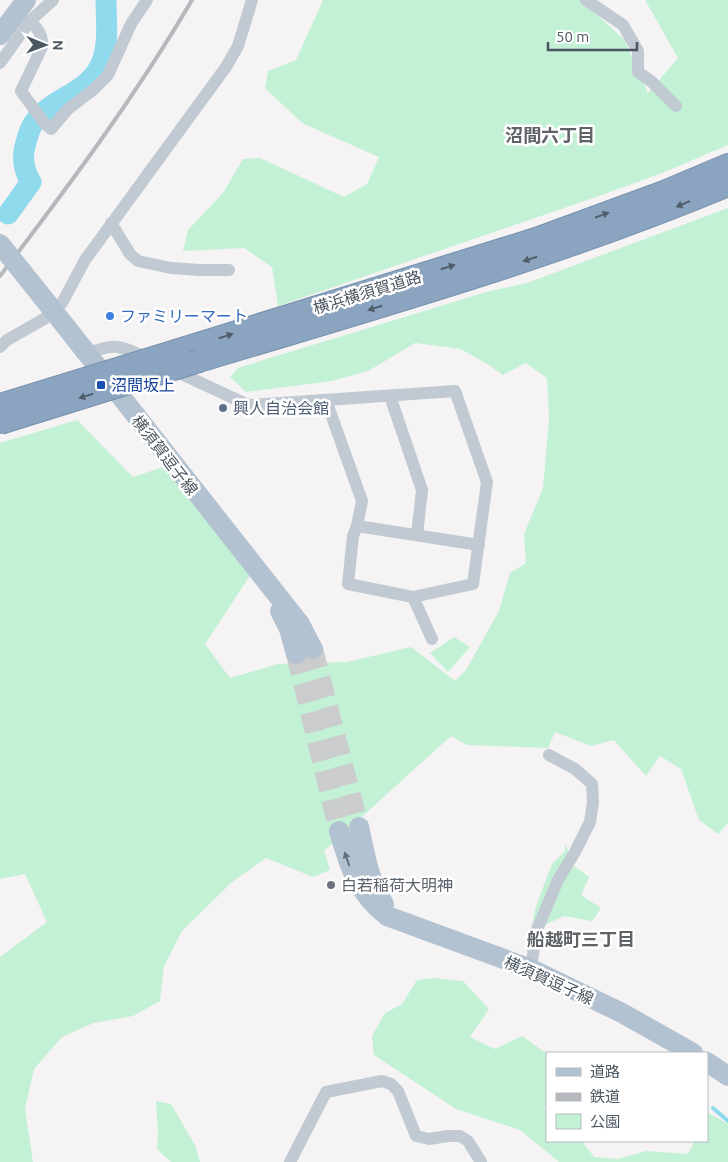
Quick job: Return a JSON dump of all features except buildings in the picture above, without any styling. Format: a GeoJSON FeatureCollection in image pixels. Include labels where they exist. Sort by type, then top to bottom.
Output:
{"type":"FeatureCollection","features":[{"type":"Feature","properties":{"kind":"highway","name":"横浜横須賀道路"},"geometry":{"type":"LineString","coordinates":[[0,405],[536,239],[664,192],[728,165]]}},
{"type":"Feature","properties":{"kind":"highway","name":"横浜横須賀道路"},"geometry":{"type":"LineString","coordinates":[[0,423],[558,251],[728,185]]}},
{"type":"Feature","properties":{"kind":"main road"},"geometry":{"type":"LineString","coordinates":[[0,35],[26,0]]}},
{"type":"Feature","properties":{"kind":"main road","name":"横須賀逗子線"},"geometry":{"type":"LineString","coordinates":[[0,244],[258,570],[278,604],[289,629],[304,652]]}},
{"type":"Feature","properties":{"kind":"main road","name":"横須賀逗子線"},"geometry":{"type":"LineString","coordinates":[[359,827],[377,893],[384,905],[399,921]]}},
{"type":"Feature","properties":{"kind":"main road","name":"横須賀逗子線"},"geometry":{"type":"LineString","coordinates":[[338,831],[355,880],[377,908],[387,916],[531,969],[622,1013],[690,1052]]}},
{"type":"Feature","properties":{"kind":"main road"},"geometry":{"type":"LineString","coordinates":[[708,1063],[728,1076]]}},
{"type":"Feature","properties":{"kind":"street"},"geometry":{"type":"LineString","coordinates":[[0,62],[30,21],[53,0]]}},
{"type":"Feature","properties":{"kind":"street"},"geometry":{"type":"LineString","coordinates":[[30,21],[39,30],[43,40],[42,47],[21,91],[35,112],[51,129],[68,109],[108,75],[131,24],[147,0]]}},
{"type":"Feature","properties":{"kind":"street"},"geometry":{"type":"LineString","coordinates":[[0,347],[7,340],[44,319],[51,308],[62,303],[84,260],[226,67],[238,46],[252,0]]}},
{"type":"Feature","properties":{"kind":"street"},"geometry":{"type":"LineString","coordinates":[[586,0],[623,25],[638,51],[638,72],[652,82],[676,106]]}},
{"type":"Feature","properties":{"kind":"street"},"geometry":{"type":"LineString","coordinates":[[111,222],[130,254],[138,261],[171,268],[229,270]]}},
{"type":"Feature","properties":{"kind":"street"},"geometry":{"type":"LineString","coordinates":[[86,354],[106,346],[125,348],[246,404],[252,405],[456,391],[487,482],[473,584],[412,597],[348,584],[353,536],[362,501],[326,400]]}},
{"type":"Feature","properties":{"kind":"street"},"geometry":{"type":"LineString","coordinates":[[390,396],[422,490],[417,535]]}},
{"type":"Feature","properties":{"kind":"street"},"geometry":{"type":"LineString","coordinates":[[357,526],[479,544]]}},
{"type":"Feature","properties":{"kind":"street"},"geometry":{"type":"LineString","coordinates":[[412,597],[432,639]]}},
{"type":"Feature","properties":{"kind":"street"},"geometry":{"type":"LineString","coordinates":[[531,969],[536,932],[558,880],[590,822],[593,802],[592,784],[575,769],[549,755]]}},
{"type":"Feature","properties":{"kind":"street"},"geometry":{"type":"LineString","coordinates":[[290,1162],[326,1092],[382,1081],[392,1084],[398,1090],[416,1136],[429,1139],[460,1136],[468,1141],[481,1162]]}},
{"type":"Feature","properties":{"kind":"green space"},"geometry":{"type":"Polygon","coordinates":[[[323,0],[580,0],[624,39],[648,93],[678,58],[645,0],[728,0],[728,145],[662,173],[599,196],[278,306],[272,267],[244,248],[183,251],[188,230],[223,193],[243,159],[260,158],[344,197],[367,184],[379,157],[302,123],[265,88],[268,71],[296,60],[323,0]]]}},
{"type":"Feature","properties":{"kind":"green space"},"geometry":{"type":"Polygon","coordinates":[[[728,208],[728,823],[718,834],[699,820],[681,769],[660,756],[646,776],[614,740],[591,746],[555,732],[548,748],[467,745],[451,736],[324,851],[330,870],[313,877],[266,858],[232,882],[182,931],[164,966],[160,1001],[133,1016],[93,1023],[62,1037],[34,1069],[25,1109],[33,1162],[0,1162],[0,957],[47,922],[25,874],[0,879],[0,443],[77,420],[133,477],[163,467],[251,574],[205,644],[230,678],[278,664],[347,662],[411,647],[455,681],[466,670],[499,611],[510,573],[526,563],[524,534],[543,488],[549,419],[547,378],[526,363],[503,375],[461,349],[415,343],[368,371],[332,381],[246,392],[230,377],[238,368],[486,292],[527,283],[728,208]]]}},
{"type":"Feature","properties":{"kind":"green space"},"geometry":{"type":"Polygon","coordinates":[[[454,637],[470,647],[448,672],[430,653],[454,637]]]}},
{"type":"Feature","properties":{"kind":"green space"},"geometry":{"type":"Polygon","coordinates":[[[565,844],[569,853],[531,930],[536,906],[552,864],[565,851],[565,844]]]}},
{"type":"Feature","properties":{"kind":"green space"},"geometry":{"type":"Polygon","coordinates":[[[574,866],[589,877],[581,895],[601,908],[592,921],[564,916],[545,925],[563,880],[574,866]]]}},
{"type":"Feature","properties":{"kind":"green space"},"geometry":{"type":"Polygon","coordinates":[[[433,978],[463,981],[489,1009],[470,1037],[495,1049],[522,1036],[546,1053],[546,1106],[544,1108],[546,1109],[546,1142],[583,1142],[594,1157],[618,1159],[646,1151],[688,1154],[694,1142],[708,1142],[708,1113],[728,1124],[728,1162],[559,1162],[520,1130],[456,1109],[374,1055],[372,1036],[385,1013],[402,1004],[417,980],[433,978]]]}},
{"type":"Feature","properties":{"kind":"green space"},"geometry":{"type":"Polygon","coordinates":[[[156,1101],[171,1104],[195,1145],[200,1162],[171,1162],[157,1149],[156,1101]]]}},
{"type":"Feature","properties":{"kind":"waterway"},"geometry":{"type":"LineString","coordinates":[[8,214],[31,182],[25,169],[24,155],[27,138],[33,124],[48,108],[85,84],[99,68],[106,43],[106,0]]}},
{"type":"Feature","properties":{"kind":"waterway"},"geometry":{"type":"LineString","coordinates":[[713,1108],[728,1121]]}},
{"type":"Feature","properties":{"kind":"tunnel"},"geometry":{"type":"LineString","coordinates":[[313,649],[359,827]]}},
{"type":"Feature","properties":{"kind":"tunnel"},"geometry":{"type":"LineString","coordinates":[[296,654],[339,831]]}},
{"type":"Feature","properties":{"kind":"railway"},"geometry":{"type":"LineString","coordinates":[[0,276],[100,141],[148,72],[192,0]]}},
{"type":"Feature","properties":{"kind":"place","name":"ファミリーマート"},"geometry":{"type":"Point","coordinates":[110,316]}},
{"type":"Feature","properties":{"kind":"place","name":"沼間坂上"},"geometry":{"type":"Point","coordinates":[101,385]}},
{"type":"Feature","properties":{"kind":"place","name":"興人自治会館"},"geometry":{"type":"Point","coordinates":[223,408]}},
{"type":"Feature","properties":{"kind":"place","name":"白若稲荷大明神"},"geometry":{"type":"Point","coordinates":[331,885]}},
{"type":"Feature","properties":{"kind":"district","name":"沼間六丁目"},"geometry":{"type":"Point","coordinates":[550,135]}},
{"type":"Feature","properties":{"kind":"district","name":"船越町三丁目"},"geometry":{"type":"Point","coordinates":[581,939]}}]}
